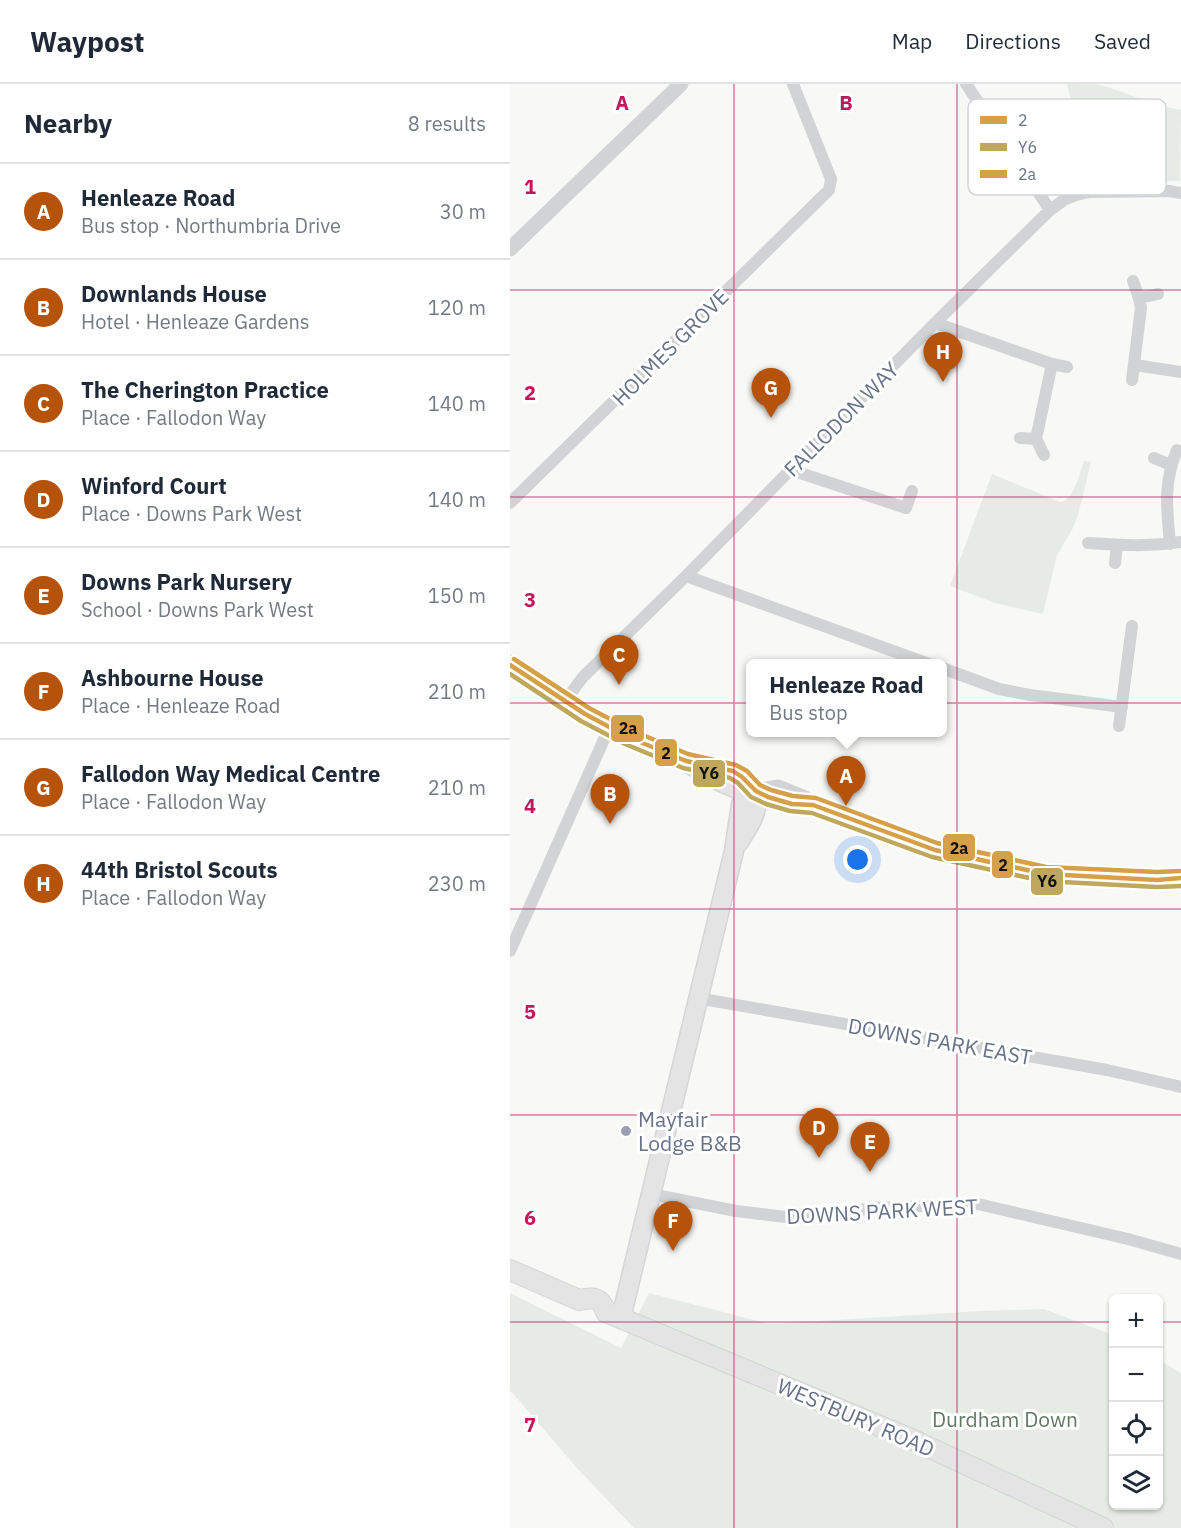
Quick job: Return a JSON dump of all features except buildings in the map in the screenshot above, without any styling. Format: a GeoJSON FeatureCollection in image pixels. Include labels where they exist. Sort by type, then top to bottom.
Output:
{"type":"FeatureCollection","features":[{"type":"Feature","properties":{"kind":"main road"},"geometry":{"type":"LineString","coordinates":[[510,665],[609,728],[686,762],[729,770],[742,776],[755,791],[756,809],[734,851],[651,1194],[614,1315]]}},
{"type":"Feature","properties":{"kind":"main road","name":"WESTBURY ROAD"},"geometry":{"type":"LineString","coordinates":[[510,1270],[579,1300],[584,1309],[597,1315],[614,1315],[910,1439],[1103,1528]]}},
{"type":"Feature","properties":{"kind":"street"},"geometry":{"type":"LineString","coordinates":[[510,249],[681,84]]}},
{"type":"Feature","properties":{"kind":"street","name":"HOLMES GROVE"},"geometry":{"type":"LineString","coordinates":[[510,503],[829,190],[831,179],[794,84]]}},
{"type":"Feature","properties":{"kind":"street"},"geometry":{"type":"LineString","coordinates":[[966,84],[976,99]]}},
{"type":"Feature","properties":{"kind":"street","name":"FALLODON WAY"},"geometry":{"type":"LineString","coordinates":[[1166,191],[1181,194]]}},
{"type":"Feature","properties":{"kind":"street"},"geometry":{"type":"LineString","coordinates":[[1040,195],[1050,210]]}},
{"type":"Feature","properties":{"kind":"street","name":"FALLODON WAY"},"geometry":{"type":"LineString","coordinates":[[565,701],[583,677],[686,576],[935,323],[1050,210],[1076,195]]}},
{"type":"Feature","properties":{"kind":"street"},"geometry":{"type":"LineString","coordinates":[[1132,380],[1141,308],[1133,282]]}},
{"type":"Feature","properties":{"kind":"street"},"geometry":{"type":"LineString","coordinates":[[1139,298],[1158,294]]}},
{"type":"Feature","properties":{"kind":"street"},"geometry":{"type":"LineString","coordinates":[[935,323],[1052,364],[1067,367]]}},
{"type":"Feature","properties":{"kind":"street"},"geometry":{"type":"LineString","coordinates":[[1044,455],[1036,439],[1052,364]]}},
{"type":"Feature","properties":{"kind":"street"},"geometry":{"type":"LineString","coordinates":[[1135,365],[1181,372]]}},
{"type":"Feature","properties":{"kind":"street"},"geometry":{"type":"LineString","coordinates":[[1020,438],[1036,439]]}},
{"type":"Feature","properties":{"kind":"street"},"geometry":{"type":"LineString","coordinates":[[1088,543],[1117,545],[1175,543],[1166,496],[1171,465],[1177,450]]}},
{"type":"Feature","properties":{"kind":"street"},"geometry":{"type":"LineString","coordinates":[[1154,458],[1171,465]]}},
{"type":"Feature","properties":{"kind":"street"},"geometry":{"type":"LineString","coordinates":[[791,470],[906,508],[912,491]]}},
{"type":"Feature","properties":{"kind":"street"},"geometry":{"type":"LineString","coordinates":[[1115,563],[1117,545]]}},
{"type":"Feature","properties":{"kind":"street"},"geometry":{"type":"LineString","coordinates":[[686,576],[919,659]]}},
{"type":"Feature","properties":{"kind":"street"},"geometry":{"type":"LineString","coordinates":[[1119,726],[1132,626]]}},
{"type":"Feature","properties":{"kind":"street"},"geometry":{"type":"LineString","coordinates":[[947,670],[999,688],[1030,695],[1122,707]]}},
{"type":"Feature","properties":{"kind":"street"},"geometry":{"type":"LineString","coordinates":[[510,951],[609,728]]}},
{"type":"Feature","properties":{"kind":"street"},"geometry":{"type":"LineString","coordinates":[[755,791],[778,788],[805,798],[813,804],[934,850],[1045,874],[1157,880],[1181,878]]}},
{"type":"Feature","properties":{"kind":"street","name":"DOWNS PARK EAST"},"geometry":{"type":"LineString","coordinates":[[697,998],[1107,1070],[1181,1087]]}},
{"type":"Feature","properties":{"kind":"street","name":"DOWNS PARK WEST"},"geometry":{"type":"LineString","coordinates":[[651,1194],[736,1211],[786,1217],[818,1216],[874,1208],[978,1204],[1128,1239],[1181,1254]]}},
{"type":"Feature","properties":{"kind":"green space"},"geometry":{"type":"Polygon","coordinates":[[[1067,84],[1100,85],[1143,99],[1071,99],[1067,84]]]}},
{"type":"Feature","properties":{"kind":"green space"},"geometry":{"type":"Polygon","coordinates":[[[1166,106],[1181,110],[1180,181],[1166,181],[1166,106]]]}},
{"type":"Feature","properties":{"kind":"green space"},"geometry":{"type":"Polygon","coordinates":[[[1084,461],[1091,462],[1078,515],[1057,555],[1043,614],[995,603],[950,586],[992,474],[1060,502],[1069,497],[1072,492],[1084,461]]]}},
{"type":"Feature","properties":{"kind":"green space","name":"Durdham Down"},"geometry":{"type":"Polygon","coordinates":[[[510,1293],[621,1348],[649,1293],[770,1324],[1044,1309],[1109,1333],[1109,1510],[1163,1510],[1163,1362],[1181,1373],[1181,1528],[634,1528],[576,1467],[510,1390],[510,1293]]]}},
{"type":"Feature","properties":{"kind":"transit line","name":"2a"},"geometry":{"type":"LineString","coordinates":[[514,659],[589,708],[631,730],[688,754],[736,765],[747,771],[760,785],[771,790],[793,796],[816,798],[937,843],[1046,867],[1180,871]]}},
{"type":"Feature","properties":{"kind":"transit line","name":"2"},"geometry":{"type":"LineString","coordinates":[[510,665],[585,714],[628,737],[686,761],[733,771],[756,791],[768,797],[792,804],[813,805],[935,850],[1045,874],[1157,880],[1181,878]]}},
{"type":"Feature","properties":{"kind":"transit line","name":"Y6"},"geometry":{"type":"LineString","coordinates":[[510,674],[581,721],[625,744],[683,768],[730,778],[751,797],[766,804],[790,811],[812,813],[932,857],[1043,881],[1157,887],[1181,886]]}},
{"type":"Feature","properties":{"kind":"place","name":"44th Bristol Scouts"},"geometry":{"type":"Point","coordinates":[943,382]}},
{"type":"Feature","properties":{"kind":"place","name":"Fallodon Way Medical Centre"},"geometry":{"type":"Point","coordinates":[771,418]}},
{"type":"Feature","properties":{"kind":"place","name":"The Cherington Practice"},"geometry":{"type":"Point","coordinates":[619,685]}},
{"type":"Feature","properties":{"kind":"place","name":"Henleaze Road"},"geometry":{"type":"Point","coordinates":[846,806]}},
{"type":"Feature","properties":{"kind":"place","name":"Downlands House"},"geometry":{"type":"Point","coordinates":[610,824]}},
{"type":"Feature","properties":{"kind":"place","name":"Mayfair Lodge B&B"},"geometry":{"type":"Point","coordinates":[626,1131]}},
{"type":"Feature","properties":{"kind":"place","name":"Winford Court"},"geometry":{"type":"Point","coordinates":[819,1158]}},
{"type":"Feature","properties":{"kind":"place","name":"Downs Park Nursery"},"geometry":{"type":"Point","coordinates":[870,1172]}},
{"type":"Feature","properties":{"kind":"place","name":"Ashbourne House"},"geometry":{"type":"Point","coordinates":[673,1251]}}]}
